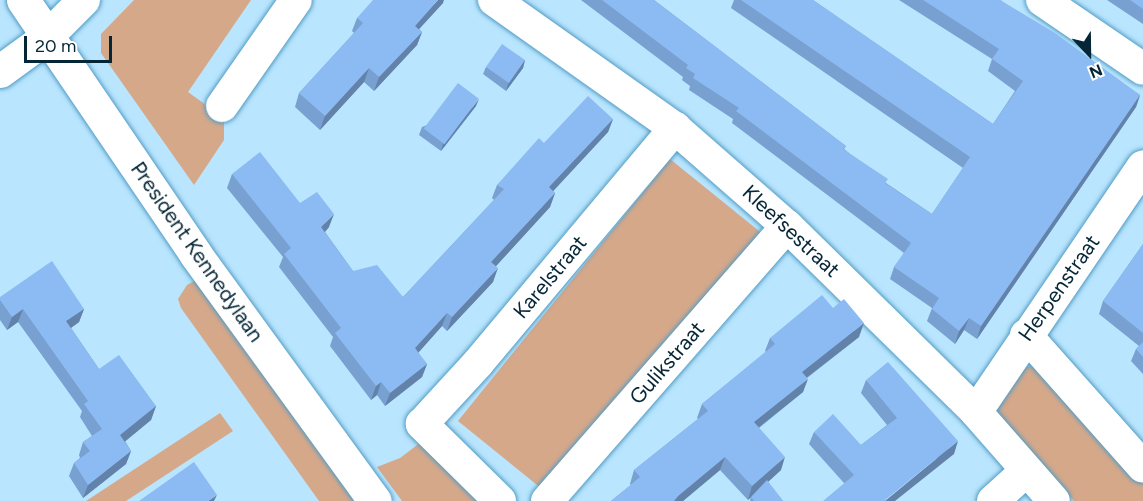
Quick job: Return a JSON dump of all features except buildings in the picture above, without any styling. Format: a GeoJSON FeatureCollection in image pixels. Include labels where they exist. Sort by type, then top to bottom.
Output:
{"type":"FeatureCollection","features":[{"type":"Feature","properties":{"kind":"street","name":"President Kennedylaan"},"geometry":{"type":"LineString","coordinates":[[23,0],[196,255],[375,501]]}},
{"type":"Feature","properties":{"kind":"street"},"geometry":{"type":"LineString","coordinates":[[0,71],[48,36],[84,0]]}},
{"type":"Feature","properties":{"kind":"street"},"geometry":{"type":"LineString","coordinates":[[222,106],[296,0]]}},
{"type":"Feature","properties":{"kind":"street","name":"Kleefsestraat"},"geometry":{"type":"LineString","coordinates":[[494,0],[675,128],[787,226],[976,412],[1054,501]]}},
{"type":"Feature","properties":{"kind":"street"},"geometry":{"type":"LineString","coordinates":[[1042,0],[1143,69]]}},
{"type":"Feature","properties":{"kind":"street","name":"Karelstraat"},"geometry":{"type":"LineString","coordinates":[[500,501],[422,424],[478,363],[675,128]]}},
{"type":"Feature","properties":{"kind":"street","name":"Herpenstraat"},"geometry":{"type":"LineString","coordinates":[[976,412],[1026,335],[1143,166]]}},
{"type":"Feature","properties":{"kind":"street","name":"Gulikstraat"},"geometry":{"type":"LineString","coordinates":[[547,501],[787,226]]}},
{"type":"Feature","properties":{"kind":"street"},"geometry":{"type":"LineString","coordinates":[[1026,335],[1143,466]]}},
{"type":"Feature","properties":{"kind":"street"},"geometry":{"type":"LineString","coordinates":[[993,501],[1026,471]]}},
{"type":"Feature","properties":{"kind":"shaded area"},"geometry":{"type":"Polygon","coordinates":[[[134,0],[251,0],[188,92],[224,118],[224,140],[194,185],[101,53],[101,34],[134,0]]]}},
{"type":"Feature","properties":{"kind":"shaded area"},"geometry":{"type":"Polygon","coordinates":[[[670,159],[766,236],[554,498],[458,421],[670,159]]]}},
{"type":"Feature","properties":{"kind":"shaded area"},"geometry":{"type":"Polygon","coordinates":[[[200,278],[354,501],[319,501],[181,308],[178,299],[187,285],[200,278]]]}},
{"type":"Feature","properties":{"kind":"shaded area"},"geometry":{"type":"Polygon","coordinates":[[[1033,366],[1042,369],[1143,481],[1143,501],[1074,501],[1001,424],[996,411],[1019,368],[1033,366]]]}},
{"type":"Feature","properties":{"kind":"shaded area"},"geometry":{"type":"Polygon","coordinates":[[[220,413],[233,431],[126,501],[86,501],[220,413]]]}},
{"type":"Feature","properties":{"kind":"shaded area"},"geometry":{"type":"Polygon","coordinates":[[[425,439],[488,501],[402,501],[377,467],[400,458],[425,439]]]}}]}
